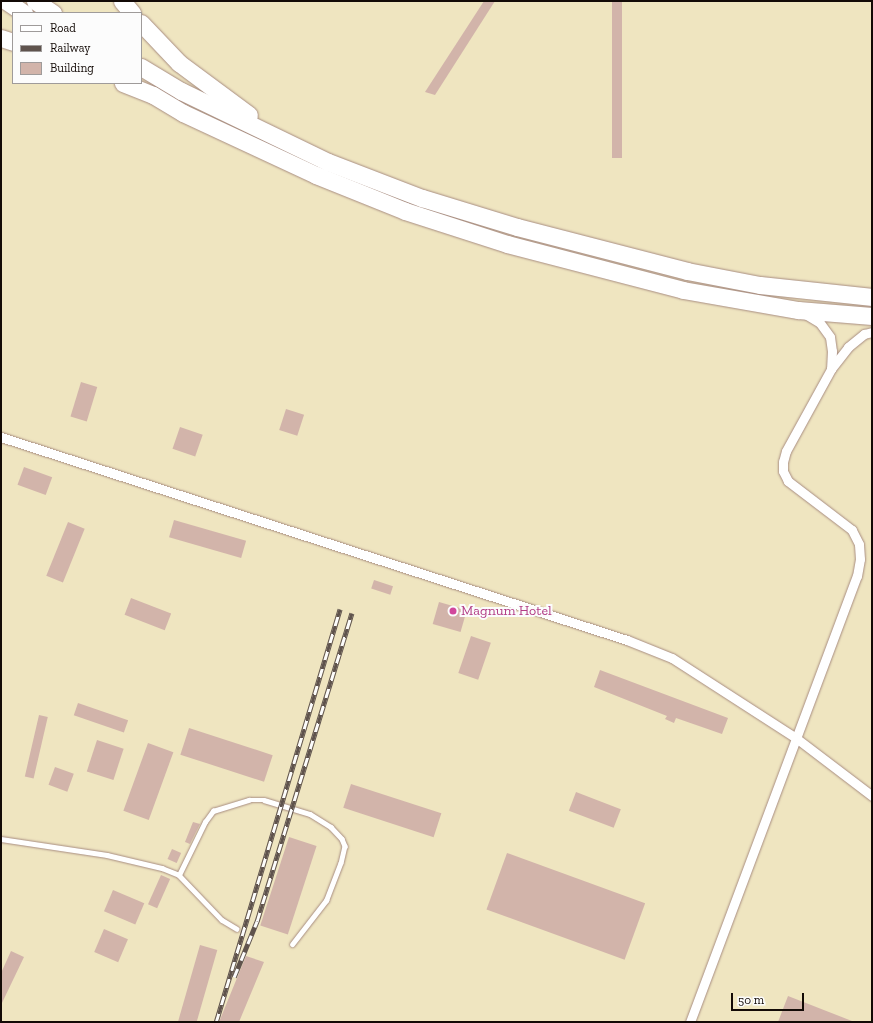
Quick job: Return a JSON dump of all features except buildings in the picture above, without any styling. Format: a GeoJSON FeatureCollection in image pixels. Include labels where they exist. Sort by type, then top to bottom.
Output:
{"type":"FeatureCollection","features":[{"type":"Feature","properties":{"kind":"highway"},"geometry":{"type":"LineString","coordinates":[[6,1],[22,12]]}},
{"type":"Feature","properties":{"kind":"highway"},"geometry":{"type":"LineString","coordinates":[[35,1],[52,12]]}},
{"type":"Feature","properties":{"kind":"highway"},"geometry":{"type":"LineString","coordinates":[[122,1],[131,12]]}},
{"type":"Feature","properties":{"kind":"highway"},"geometry":{"type":"LineString","coordinates":[[142,24],[179,63],[202,82],[286,142]]}},
{"type":"Feature","properties":{"kind":"highway"},"geometry":{"type":"LineString","coordinates":[[1,38],[12,42]]}},
{"type":"Feature","properties":{"kind":"highway"},"geometry":{"type":"LineString","coordinates":[[142,68],[181,91],[328,162],[422,198],[517,227],[625,256],[760,285],[872,297]]}},
{"type":"Feature","properties":{"kind":"highway"},"geometry":{"type":"LineString","coordinates":[[125,84],[153,95]]}},
{"type":"Feature","properties":{"kind":"highway"},"geometry":{"type":"LineString","coordinates":[[135,84],[183,113],[309,172],[405,211],[507,244],[683,290],[798,310],[872,316]]}},
{"type":"Feature","properties":{"kind":"highway"},"geometry":{"type":"LineString","coordinates":[[718,296],[721,277]]}},
{"type":"Feature","properties":{"kind":"street"},"geometry":{"type":"LineString","coordinates":[[798,310],[820,323],[830,337],[832,351],[831,369]]}},
{"type":"Feature","properties":{"kind":"street"},"geometry":{"type":"LineString","coordinates":[[690,1022],[780,787],[796,738],[857,576],[860,559],[859,544],[852,530],[788,481],[784,471],[783,462],[786,451],[831,369],[848,348],[864,334],[872,332]]}},
{"type":"Feature","properties":{"kind":"street"},"geometry":{"type":"LineString","coordinates":[[1,438],[627,640],[672,658],[796,738],[872,796]]}},
{"type":"Feature","properties":{"kind":"lane"},"geometry":{"type":"LineString","coordinates":[[179,875],[205,822],[213,810],[249,800],[264,800],[310,814],[331,827],[342,839],[345,846],[341,863],[327,900],[293,944]]}},
{"type":"Feature","properties":{"kind":"lane"},"geometry":{"type":"LineString","coordinates":[[1,839],[107,855],[162,868],[179,875],[222,920],[237,929]]}},
{"type":"Feature","properties":{"kind":"sand"},"geometry":{"type":"Polygon","coordinates":[[[1,1],[872,1],[872,1022],[1,1022],[1,1]]]}},
{"type":"Feature","properties":{"kind":"railway"},"geometry":{"type":"LineString","coordinates":[[216,1022],[340,609]]}},
{"type":"Feature","properties":{"kind":"railway"},"geometry":{"type":"LineString","coordinates":[[234,977],[257,921],[352,613]]}},
{"type":"Feature","properties":{"kind":"place","name":"Magnum Hotel"},"geometry":{"type":"Point","coordinates":[453,611]}}]}
